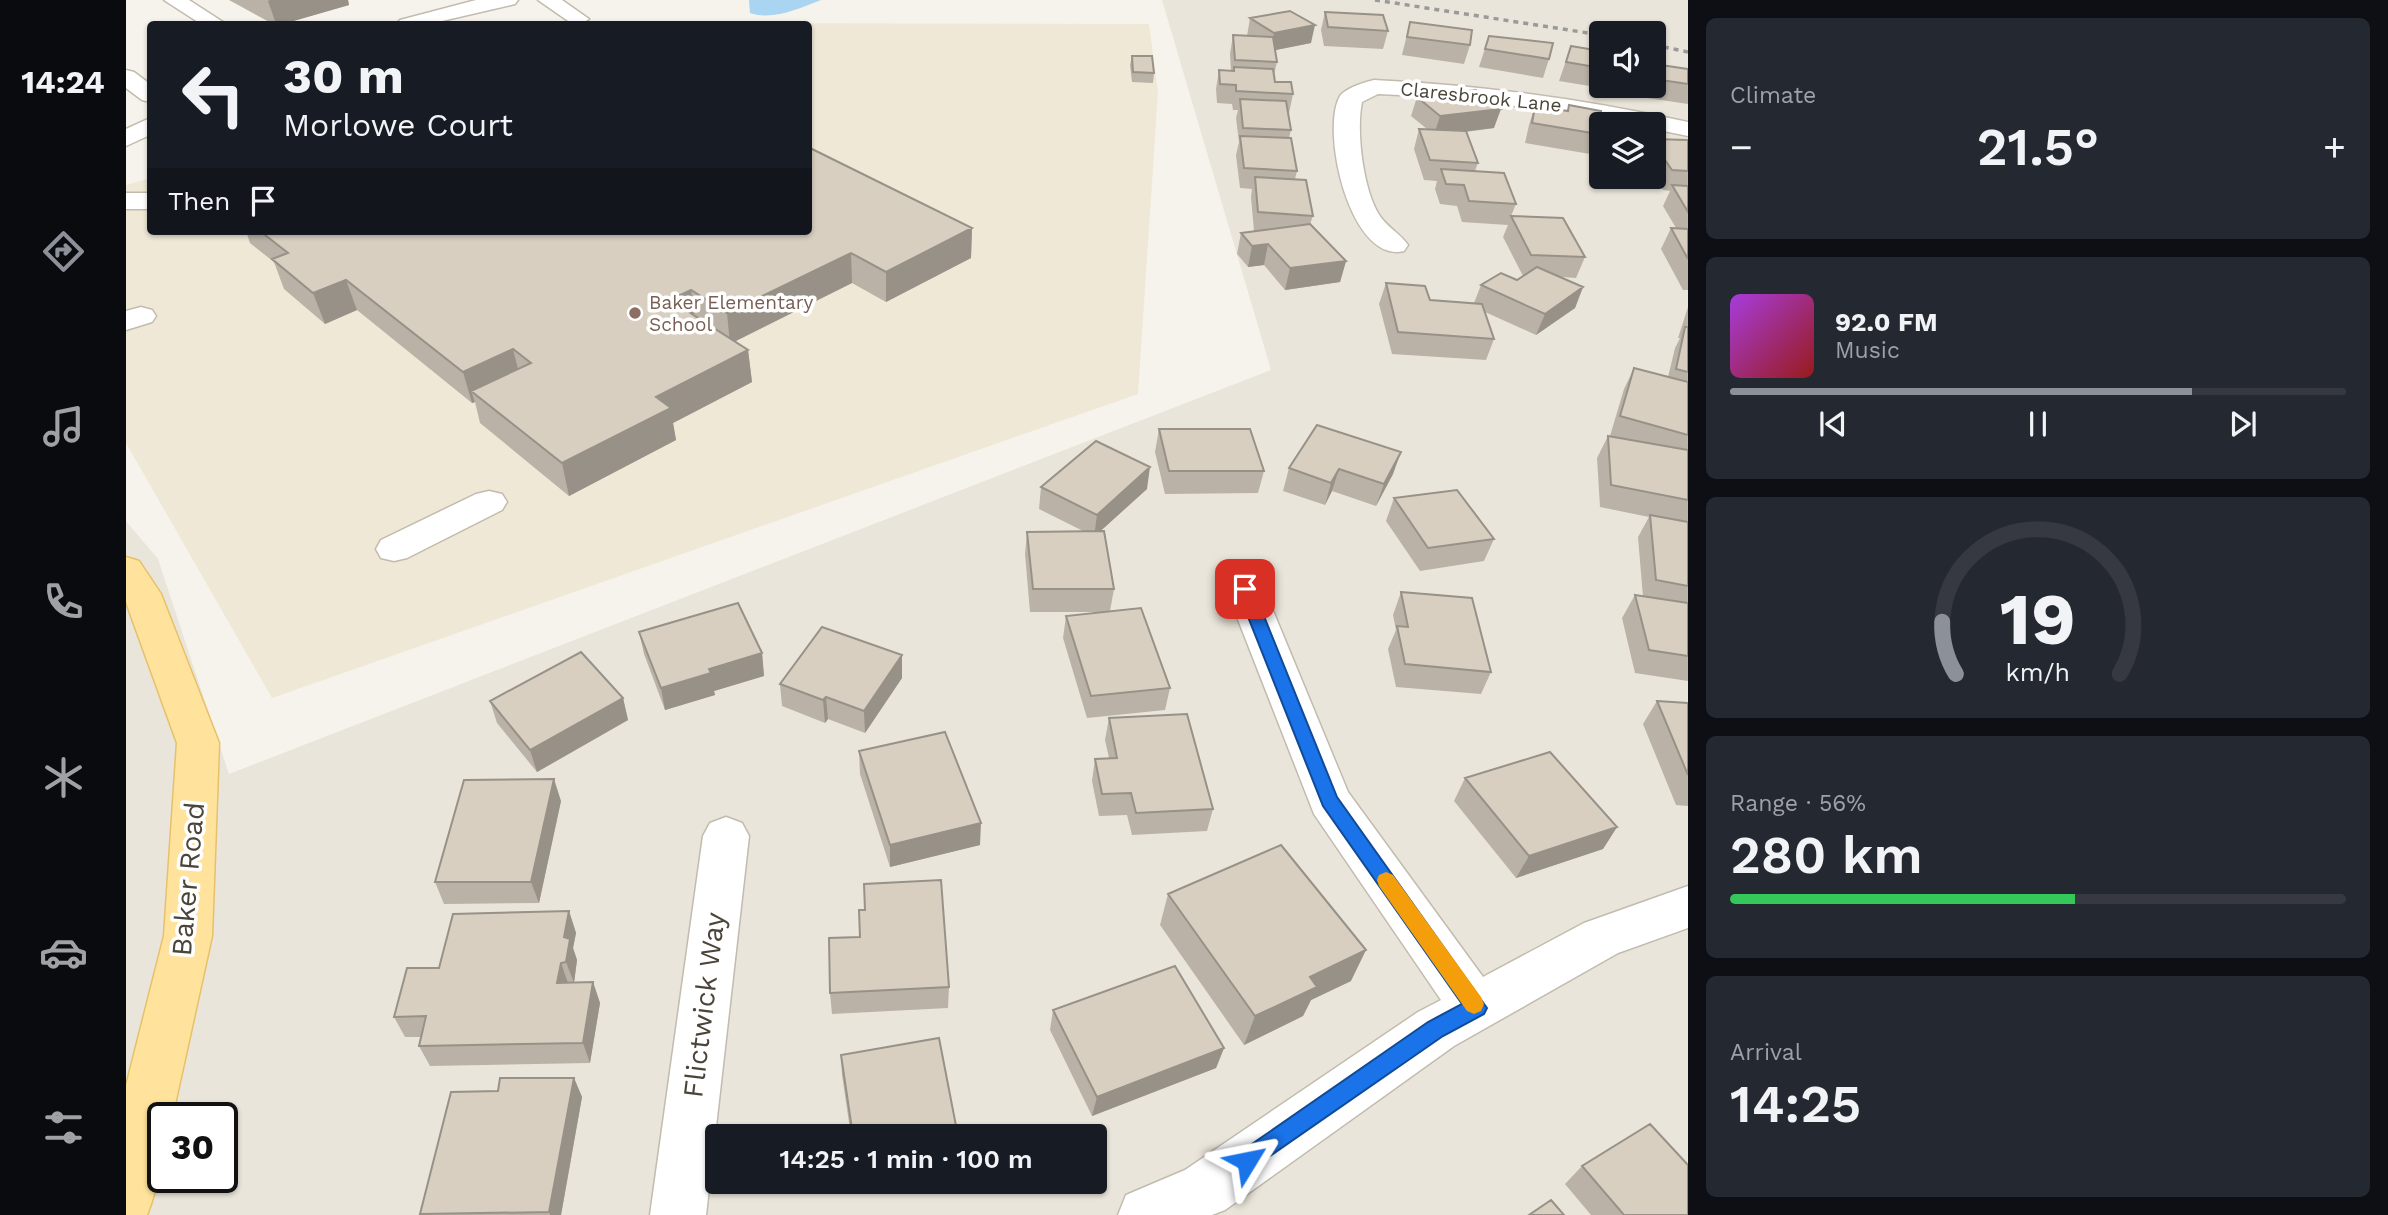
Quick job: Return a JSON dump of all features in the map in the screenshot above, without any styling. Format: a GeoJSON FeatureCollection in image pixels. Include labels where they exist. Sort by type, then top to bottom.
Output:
{"type":"FeatureCollection","features":[{"type":"Feature","properties":{"kind":"main road","name":"Baker Road"},"geometry":{"type":"LineString","coordinates":[[126,570],[142,594],[198,743],[188,936],[126,1197]]}},
{"type":"Feature","properties":{"kind":"street"},"geometry":{"type":"LineString","coordinates":[[174,0],[210,21]]}},
{"type":"Feature","properties":{"kind":"street"},"geometry":{"type":"LineString","coordinates":[[415,21],[459,4],[508,0]]}},
{"type":"Feature","properties":{"kind":"street"},"geometry":{"type":"LineString","coordinates":[[548,0],[578,19]]}},
{"type":"Feature","properties":{"kind":"street"},"geometry":{"type":"LineString","coordinates":[[459,4],[495,21]]}},
{"type":"Feature","properties":{"kind":"street"},"geometry":{"type":"LineString","coordinates":[[126,77],[147,93]]}},
{"type":"Feature","properties":{"kind":"street","name":"Claresbrook Lane"},"geometry":{"type":"LineString","coordinates":[[1394,245],[1364,214],[1346,136],[1347,109],[1351,98],[1374,87],[1461,91],[1518,98],[1621,114],[1688,129]]}},
{"type":"Feature","properties":{"kind":"street"},"geometry":{"type":"LineString","coordinates":[[126,139],[147,127]]}},
{"type":"Feature","properties":{"kind":"street"},"geometry":{"type":"LineString","coordinates":[[126,201],[147,201]]}},
{"type":"Feature","properties":{"kind":"street"},"geometry":{"type":"LineString","coordinates":[[394,549],[489,502]]}},
{"type":"Feature","properties":{"kind":"street"},"geometry":{"type":"LineString","coordinates":[[1245,589],[1330,801],[1476,1008]]}},
{"type":"Feature","properties":{"kind":"street","name":"Flictwick Way"},"geometry":{"type":"LineString","coordinates":[[678,1215],[726,836]]}},
{"type":"Feature","properties":{"kind":"street"},"geometry":{"type":"LineString","coordinates":[[1146,1215],[1214,1202],[1436,1029],[1601,938],[1688,907]]}},
{"type":"Feature","properties":{"kind":"shaded area"},"geometry":{"type":"Polygon","coordinates":[[[1162,0],[1688,0],[1688,1215],[126,1215],[126,521],[158,559],[229,774],[1271,370],[1162,0]]]}},
{"type":"Feature","properties":{"kind":"shaded area","name":"Baker Elementary School"},"geometry":{"type":"Polygon","coordinates":[[[812,23],[1149,24],[1158,92],[1138,394],[272,698],[126,443],[126,185],[147,179],[147,235],[812,235],[812,23]]]}},
{"type":"Feature","properties":{"kind":"water"},"geometry":{"type":"Polygon","coordinates":[[[749,0],[821,0],[786,12],[759,15],[750,13],[749,0]]]}},
{"type":"Feature","properties":{"kind":"building"},"geometry":{"type":"Polygon","coordinates":[[[1290,11],[1315,25],[1274,33],[1250,18],[1290,11]]]}},
{"type":"Feature","properties":{"kind":"building"},"geometry":{"type":"Polygon","coordinates":[[[1325,12],[1383,15],[1388,31],[1328,27],[1325,12]]]}},
{"type":"Feature","properties":{"kind":"building"},"geometry":{"type":"Polygon","coordinates":[[[1410,22],[1472,30],[1470,45],[1407,37],[1410,22]]]}},
{"type":"Feature","properties":{"kind":"building"},"geometry":{"type":"Polygon","coordinates":[[[1233,35],[1273,37],[1277,62],[1235,60],[1233,35]]]}},
{"type":"Feature","properties":{"kind":"building"},"geometry":{"type":"Polygon","coordinates":[[[1489,36],[1553,43],[1549,59],[1485,49],[1489,36]]]}},
{"type":"Feature","properties":{"kind":"building"},"geometry":{"type":"Polygon","coordinates":[[[1571,46],[1589,49],[1589,66],[1566,62],[1571,46]]]}},
{"type":"Feature","properties":{"kind":"building"},"geometry":{"type":"Polygon","coordinates":[[[1132,56],[1152,56],[1154,73],[1133,72],[1132,56]]]}},
{"type":"Feature","properties":{"kind":"building"},"geometry":{"type":"Polygon","coordinates":[[[1666,66],[1688,69],[1688,84],[1666,81],[1666,66]]]}},
{"type":"Feature","properties":{"kind":"building"},"geometry":{"type":"Polygon","coordinates":[[[1234,67],[1273,69],[1275,82],[1291,82],[1293,94],[1236,91],[1236,85],[1220,84],[1219,70],[1234,71],[1234,67]]]}},
{"type":"Feature","properties":{"kind":"building"},"geometry":{"type":"Polygon","coordinates":[[[1476,90],[1501,109],[1440,116],[1417,97],[1476,90]]]}},
{"type":"Feature","properties":{"kind":"building"},"geometry":{"type":"Polygon","coordinates":[[[1240,99],[1286,101],[1291,130],[1243,128],[1240,99]]]}},
{"type":"Feature","properties":{"kind":"building"},"geometry":{"type":"Polygon","coordinates":[[[1569,105],[1601,111],[1589,112],[1589,132],[1532,123],[1535,106],[1568,111],[1569,105]]]}},
{"type":"Feature","properties":{"kind":"building"},"geometry":{"type":"Polygon","coordinates":[[[1419,129],[1466,131],[1478,163],[1430,160],[1419,129]]]}},
{"type":"Feature","properties":{"kind":"building"},"geometry":{"type":"Polygon","coordinates":[[[1240,136],[1291,138],[1297,171],[1244,168],[1240,136]]]}},
{"type":"Feature","properties":{"kind":"building"},"geometry":{"type":"Polygon","coordinates":[[[1666,139],[1688,140],[1688,171],[1672,170],[1666,161],[1666,139]]]}},
{"type":"Feature","properties":{"kind":"building"},"geometry":{"type":"Polygon","coordinates":[[[812,149],[972,228],[886,272],[851,253],[727,313],[691,290],[670,300],[748,350],[656,397],[671,408],[562,463],[471,391],[531,363],[513,349],[463,372],[346,280],[313,293],[272,259],[288,253],[265,235],[812,235],[812,149]]]}},
{"type":"Feature","properties":{"kind":"building"},"geometry":{"type":"Polygon","coordinates":[[[1441,169],[1504,173],[1516,204],[1469,201],[1464,185],[1446,184],[1441,169]]]}},
{"type":"Feature","properties":{"kind":"building"},"geometry":{"type":"Polygon","coordinates":[[[1255,177],[1306,180],[1313,216],[1258,212],[1255,177]]]}},
{"type":"Feature","properties":{"kind":"building"},"geometry":{"type":"Polygon","coordinates":[[[1672,185],[1688,186],[1688,212],[1672,185]]]}},
{"type":"Feature","properties":{"kind":"building"},"geometry":{"type":"Polygon","coordinates":[[[1511,216],[1563,218],[1585,257],[1531,255],[1511,216]]]}},
{"type":"Feature","properties":{"kind":"building"},"geometry":{"type":"Polygon","coordinates":[[[1310,224],[1346,261],[1290,268],[1268,244],[1252,246],[1241,233],[1310,224]]]}},
{"type":"Feature","properties":{"kind":"building"},"geometry":{"type":"Polygon","coordinates":[[[1671,228],[1688,229],[1688,259],[1671,228]]]}},
{"type":"Feature","properties":{"kind":"building"},"geometry":{"type":"Polygon","coordinates":[[[1537,267],[1583,287],[1545,314],[1481,285],[1501,273],[1517,280],[1537,267]]]}},
{"type":"Feature","properties":{"kind":"building"},"geometry":{"type":"Polygon","coordinates":[[[1386,283],[1425,286],[1430,300],[1482,304],[1494,339],[1398,332],[1386,283]]]}},
{"type":"Feature","properties":{"kind":"building"},"geometry":{"type":"Polygon","coordinates":[[[1685,327],[1688,327],[1688,372],[1676,369],[1685,327]]]}},
{"type":"Feature","properties":{"kind":"building"},"geometry":{"type":"Polygon","coordinates":[[[1634,368],[1688,382],[1688,435],[1620,416],[1634,368]]]}},
{"type":"Feature","properties":{"kind":"building"},"geometry":{"type":"Polygon","coordinates":[[[1317,425],[1401,452],[1384,484],[1339,469],[1331,483],[1289,468],[1317,425]]]}},
{"type":"Feature","properties":{"kind":"building"},"geometry":{"type":"Polygon","coordinates":[[[1159,429],[1250,429],[1264,471],[1169,471],[1159,429]]]}},
{"type":"Feature","properties":{"kind":"building"},"geometry":{"type":"Polygon","coordinates":[[[1608,436],[1688,450],[1688,500],[1611,485],[1608,436]]]}},
{"type":"Feature","properties":{"kind":"building"},"geometry":{"type":"Polygon","coordinates":[[[1096,441],[1150,467],[1097,515],[1041,487],[1096,441]]]}},
{"type":"Feature","properties":{"kind":"building"},"geometry":{"type":"Polygon","coordinates":[[[1457,490],[1494,539],[1428,548],[1394,498],[1457,490]]]}},
{"type":"Feature","properties":{"kind":"building"},"geometry":{"type":"Polygon","coordinates":[[[1650,515],[1688,522],[1688,586],[1656,580],[1650,515]]]}},
{"type":"Feature","properties":{"kind":"building"},"geometry":{"type":"Polygon","coordinates":[[[1104,531],[1114,589],[1033,589],[1027,532],[1104,531]]]}},
{"type":"Feature","properties":{"kind":"building"},"geometry":{"type":"Polygon","coordinates":[[[1401,592],[1472,598],[1491,672],[1405,664],[1397,626],[1408,627],[1401,592]]]}},
{"type":"Feature","properties":{"kind":"building"},"geometry":{"type":"Polygon","coordinates":[[[1635,595],[1688,603],[1688,656],[1649,650],[1635,595]]]}},
{"type":"Feature","properties":{"kind":"building"},"geometry":{"type":"Polygon","coordinates":[[[738,603],[762,653],[709,669],[711,673],[661,688],[639,632],[738,603]]]}},
{"type":"Feature","properties":{"kind":"building"},"geometry":{"type":"Polygon","coordinates":[[[1141,608],[1170,688],[1091,696],[1066,616],[1141,608]]]}},
{"type":"Feature","properties":{"kind":"building"},"geometry":{"type":"Polygon","coordinates":[[[822,627],[902,655],[864,711],[780,684],[822,627]]]}},
{"type":"Feature","properties":{"kind":"building"},"geometry":{"type":"Polygon","coordinates":[[[581,652],[623,698],[530,750],[490,701],[581,652]]]}},
{"type":"Feature","properties":{"kind":"building"},"geometry":{"type":"Polygon","coordinates":[[[1657,701],[1688,703],[1688,775],[1657,701]]]}},
{"type":"Feature","properties":{"kind":"building"},"geometry":{"type":"Polygon","coordinates":[[[1187,714],[1213,809],[1136,813],[1131,793],[1102,794],[1095,759],[1117,758],[1109,718],[1187,714]]]}},
{"type":"Feature","properties":{"kind":"building"},"geometry":{"type":"Polygon","coordinates":[[[945,732],[981,823],[890,845],[859,751],[945,732]]]}},
{"type":"Feature","properties":{"kind":"building"},"geometry":{"type":"Polygon","coordinates":[[[1550,752],[1617,827],[1529,856],[1465,778],[1550,752]]]}},
{"type":"Feature","properties":{"kind":"building"},"geometry":{"type":"Polygon","coordinates":[[[554,779],[531,882],[435,882],[464,780],[554,779]]]}},
{"type":"Feature","properties":{"kind":"building"},"geometry":{"type":"Polygon","coordinates":[[[1281,845],[1366,950],[1310,977],[1317,987],[1255,1016],[1168,894],[1281,845]]]}},
{"type":"Feature","properties":{"kind":"building"},"geometry":{"type":"Polygon","coordinates":[[[941,880],[949,987],[830,993],[829,938],[860,937],[859,910],[865,910],[864,884],[941,880]]]}},
{"type":"Feature","properties":{"kind":"building"},"geometry":{"type":"Polygon","coordinates":[[[569,911],[564,937],[570,939],[566,962],[561,963],[557,983],[593,982],[583,1043],[419,1046],[426,1016],[394,1017],[407,968],[439,968],[453,914],[569,911]]]}},
{"type":"Feature","properties":{"kind":"building"},"geometry":{"type":"Polygon","coordinates":[[[1175,966],[1224,1048],[1097,1097],[1053,1010],[1175,966]]]}},
{"type":"Feature","properties":{"kind":"building"},"geometry":{"type":"Polygon","coordinates":[[[939,1038],[956,1124],[851,1124],[841,1055],[939,1038]]]}},
{"type":"Feature","properties":{"kind":"building"},"geometry":{"type":"Polygon","coordinates":[[[500,1078],[574,1078],[549,1212],[420,1214],[451,1092],[498,1091],[500,1078]]]}},
{"type":"Feature","properties":{"kind":"building"},"geometry":{"type":"Polygon","coordinates":[[[1650,1124],[1688,1165],[1688,1215],[1624,1215],[1582,1166],[1650,1124]]]}},
{"type":"Feature","properties":{"kind":"building"},"geometry":{"type":"Polygon","coordinates":[[[1551,1200],[1564,1215],[1529,1215],[1551,1200]]]}},
{"type":"Feature","properties":{"kind":"railway"},"geometry":{"type":"LineString","coordinates":[[1375,0],[1589,33]]}},
{"type":"Feature","properties":{"kind":"railway"},"geometry":{"type":"LineString","coordinates":[[1666,47],[1688,52]]}},
{"type":"Feature","properties":{"kind":"slow traffic"},"geometry":{"type":"LineString","coordinates":[[1386,880],[1474,1004]]}},
{"type":"Feature","properties":{"kind":"place","name":"Baker Elementary School"},"geometry":{"type":"Point","coordinates":[635,313]}},
{"type":"Feature","properties":{"kind":"route"},"geometry":{"type":"LineString","coordinates":[[1245,589],[1330,801],[1476,1008],[1436,1029],[1247,1161]]}}]}
